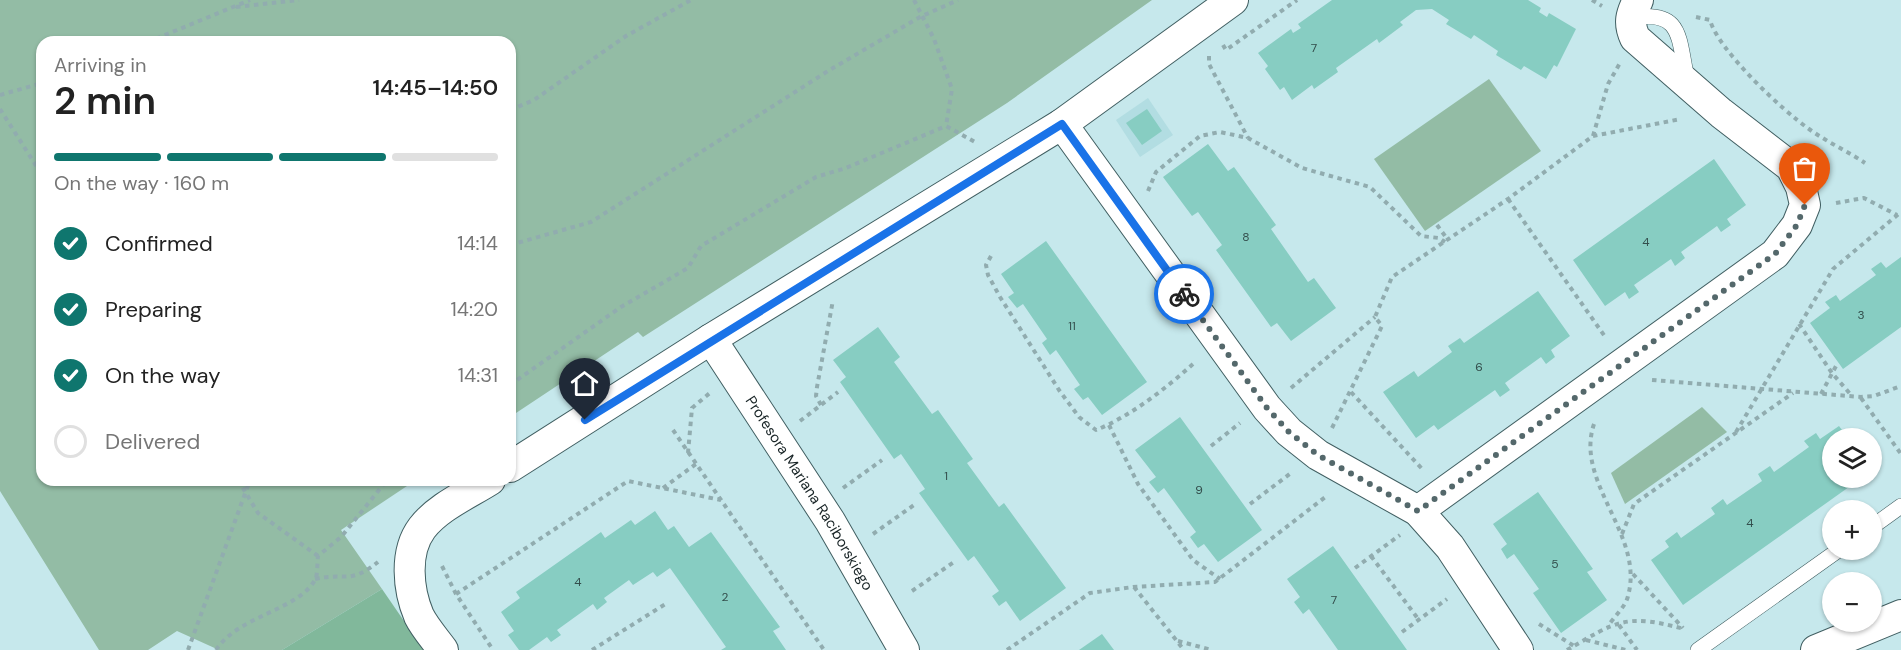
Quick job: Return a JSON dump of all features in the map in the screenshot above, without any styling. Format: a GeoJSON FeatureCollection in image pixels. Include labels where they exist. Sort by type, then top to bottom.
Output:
{"type":"FeatureCollection","features":[{"type":"Feature","properties":{"kind":"street"},"geometry":{"type":"LineString","coordinates":[[516,463],[711,339],[1062,124],[1233,0]]}},
{"type":"Feature","properties":{"kind":"street"},"geometry":{"type":"LineString","coordinates":[[1412,521],[1623,362],[1775,254],[1797,225],[1805,205],[1801,187],[1791,167],[1688,84],[1634,18]]}},
{"type":"Feature","properties":{"kind":"street"},"geometry":{"type":"LineString","coordinates":[[1062,124],[1265,406],[1289,432],[1314,452],[1350,474],[1450,547],[1518,650]]}},
{"type":"Feature","properties":{"kind":"street","name":"Profesora Mariana Raciborskiego"},"geometry":{"type":"LineString","coordinates":[[711,339],[830,521],[904,650]]}},
{"type":"Feature","properties":{"kind":"street"},"geometry":{"type":"LineString","coordinates":[[443,650],[420,618],[412,594],[411,555],[422,528],[438,513],[481,486]]}},
{"type":"Feature","properties":{"kind":"street"},"geometry":{"type":"LineString","coordinates":[[1816,650],[1901,615]]}},
{"type":"Feature","properties":{"kind":"lane"},"geometry":{"type":"LineString","coordinates":[[1634,18],[1653,14],[1665,18],[1677,33],[1688,84]]}},
{"type":"Feature","properties":{"kind":"lane"},"geometry":{"type":"LineString","coordinates":[[1882,520],[1901,506]]}},
{"type":"Feature","properties":{"kind":"lane"},"geometry":{"type":"LineString","coordinates":[[1700,648],[1824,560]]}},
{"type":"Feature","properties":{"kind":"path"},"geometry":{"type":"LineString","coordinates":[[162,36],[250,0]]}},
{"type":"Feature","properties":{"kind":"path"},"geometry":{"type":"LineString","coordinates":[[230,8],[299,0]]}},
{"type":"Feature","properties":{"kind":"path"},"geometry":{"type":"LineString","coordinates":[[516,108],[534,100],[626,36],[691,0]]}},
{"type":"Feature","properties":{"kind":"path"},"geometry":{"type":"LineString","coordinates":[[914,0],[920,16],[934,39],[952,89],[946,126]]}},
{"type":"Feature","properties":{"kind":"path"},"geometry":{"type":"LineString","coordinates":[[516,243],[591,222],[828,71],[920,16],[958,0]]}},
{"type":"Feature","properties":{"kind":"path"},"geometry":{"type":"LineString","coordinates":[[1230,47],[1297,0]]}},
{"type":"Feature","properties":{"kind":"path"},"geometry":{"type":"LineString","coordinates":[[1665,18],[1692,16],[1710,20],[1717,38],[1764,89],[1806,128],[1865,163]]}},
{"type":"Feature","properties":{"kind":"path"},"geometry":{"type":"LineString","coordinates":[[1593,135],[1608,84],[1634,18]]}},
{"type":"Feature","properties":{"kind":"path"},"geometry":{"type":"LineString","coordinates":[[1209,54],[1209,64],[1248,138]]}},
{"type":"Feature","properties":{"kind":"path"},"geometry":{"type":"LineString","coordinates":[[0,95],[36,85]]}},
{"type":"Feature","properties":{"kind":"path"},"geometry":{"type":"LineString","coordinates":[[0,109],[36,166]]}},
{"type":"Feature","properties":{"kind":"path"},"geometry":{"type":"LineString","coordinates":[[1211,446],[1265,406],[1375,317],[1392,277],[1508,199],[1593,135],[1692,117]]}},
{"type":"Feature","properties":{"kind":"path"},"geometry":{"type":"LineString","coordinates":[[946,126],[977,143],[997,164]]}},
{"type":"Feature","properties":{"kind":"path"},"geometry":{"type":"LineString","coordinates":[[516,381],[621,307],[688,268],[701,246],[807,183],[946,126]]}},
{"type":"Feature","properties":{"kind":"path"},"geometry":{"type":"LineString","coordinates":[[1147,194],[1156,172],[1200,136],[1220,132],[1248,138],[1302,168],[1370,187],[1421,236],[1446,241]]}},
{"type":"Feature","properties":{"kind":"path"},"geometry":{"type":"LineString","coordinates":[[1736,432],[1833,269],[1899,213],[1864,198],[1823,207],[1805,205]]}},
{"type":"Feature","properties":{"kind":"path"},"geometry":{"type":"LineString","coordinates":[[1508,199],[1623,362]]}},
{"type":"Feature","properties":{"kind":"path"},"geometry":{"type":"LineString","coordinates":[[1437,225],[1446,241]]}},
{"type":"Feature","properties":{"kind":"path"},"geometry":{"type":"LineString","coordinates":[[991,256],[986,265],[988,275],[1059,390],[1079,417],[1096,430],[1109,425],[1160,391],[1193,364]]}},
{"type":"Feature","properties":{"kind":"path"},"geometry":{"type":"LineString","coordinates":[[821,405],[816,396],[817,387],[832,316],[833,297]]}},
{"type":"Feature","properties":{"kind":"path"},"geometry":{"type":"LineString","coordinates":[[1250,504],[1294,471],[1314,452],[1351,392],[1382,326],[1375,317]]}},
{"type":"Feature","properties":{"kind":"path"},"geometry":{"type":"LineString","coordinates":[[1799,324],[1832,373],[1852,397]]}},
{"type":"Feature","properties":{"kind":"path"},"geometry":{"type":"LineString","coordinates":[[1821,394],[1836,366]]}},
{"type":"Feature","properties":{"kind":"path"},"geometry":{"type":"LineString","coordinates":[[1653,380],[1759,391],[1861,398],[1874,396],[1901,386]]}},
{"type":"Feature","properties":{"kind":"path"},"geometry":{"type":"LineString","coordinates":[[794,426],[838,392]]}},
{"type":"Feature","properties":{"kind":"path"},"geometry":{"type":"LineString","coordinates":[[1351,392],[1428,474],[1421,478]]}},
{"type":"Feature","properties":{"kind":"path"},"geometry":{"type":"LineString","coordinates":[[1622,534],[1634,504],[1794,393]]}},
{"type":"Feature","properties":{"kind":"path"},"geometry":{"type":"LineString","coordinates":[[688,453],[692,408],[704,397]]}},
{"type":"Feature","properties":{"kind":"path"},"geometry":{"type":"LineString","coordinates":[[1861,398],[1901,454]]}},
{"type":"Feature","properties":{"kind":"path"},"geometry":{"type":"LineString","coordinates":[[1109,425],[1138,484],[1193,560],[1220,579]]}},
{"type":"Feature","properties":{"kind":"path"},"geometry":{"type":"LineString","coordinates":[[673,430],[824,650]]}},
{"type":"Feature","properties":{"kind":"path"},"geometry":{"type":"LineString","coordinates":[[1567,650],[1608,626],[1628,598],[1632,573],[1622,534],[1591,462],[1589,445],[1591,431]]}},
{"type":"Feature","properties":{"kind":"path"},"geometry":{"type":"LineString","coordinates":[[840,491],[882,460]]}},
{"type":"Feature","properties":{"kind":"path"},"geometry":{"type":"LineString","coordinates":[[663,488],[696,464]]}},
{"type":"Feature","properties":{"kind":"path"},"geometry":{"type":"LineString","coordinates":[[1006,650],[1090,593],[1133,587],[1207,584],[1220,579],[1341,485],[1350,474]]}},
{"type":"Feature","properties":{"kind":"path"},"geometry":{"type":"LineString","coordinates":[[456,594],[628,481],[721,501]]}},
{"type":"Feature","properties":{"kind":"path"},"geometry":{"type":"LineString","coordinates":[[242,486],[258,513],[318,556]]}},
{"type":"Feature","properties":{"kind":"path"},"geometry":{"type":"LineString","coordinates":[[188,650],[248,486]]}},
{"type":"Feature","properties":{"kind":"path"},"geometry":{"type":"LineString","coordinates":[[315,579],[318,556],[341,537],[382,486]]}},
{"type":"Feature","properties":{"kind":"path"},"geometry":{"type":"LineString","coordinates":[[872,535],[914,505]]}},
{"type":"Feature","properties":{"kind":"path"},"geometry":{"type":"LineString","coordinates":[[1355,568],[1412,521]]}},
{"type":"Feature","properties":{"kind":"path"},"geometry":{"type":"LineString","coordinates":[[422,528],[456,594],[493,650]]}},
{"type":"Feature","properties":{"kind":"path"},"geometry":{"type":"LineString","coordinates":[[216,650],[225,636],[297,597],[315,579],[333,575],[348,578],[363,574],[380,560],[394,555],[411,555]]}},
{"type":"Feature","properties":{"kind":"path"},"geometry":{"type":"LineString","coordinates":[[1371,556],[1419,620]]}},
{"type":"Feature","properties":{"kind":"path"},"geometry":{"type":"LineString","coordinates":[[912,591],[954,562]]}},
{"type":"Feature","properties":{"kind":"path"},"geometry":{"type":"LineString","coordinates":[[1632,573],[1700,648]]}},
{"type":"Feature","properties":{"kind":"path"},"geometry":{"type":"LineString","coordinates":[[1133,587],[1184,650]]}},
{"type":"Feature","properties":{"kind":"path"},"geometry":{"type":"LineString","coordinates":[[1402,632],[1448,599]]}},
{"type":"Feature","properties":{"kind":"path"},"geometry":{"type":"LineString","coordinates":[[592,650],[667,603]]}},
{"type":"Feature","properties":{"kind":"path"},"geometry":{"type":"LineString","coordinates":[[1608,626],[1619,625],[1634,619],[1650,620],[1684,629]]}},
{"type":"Feature","properties":{"kind":"path"},"geometry":{"type":"LineString","coordinates":[[1535,621],[1574,646]]}},
{"type":"Feature","properties":{"kind":"path"},"geometry":{"type":"LineString","coordinates":[[1619,625],[1637,650]]}},
{"type":"Feature","properties":{"kind":"path"},"geometry":{"type":"LineString","coordinates":[[1177,640],[1212,650]]}},
{"type":"Feature","properties":{"kind":"path"},"geometry":{"type":"LineString","coordinates":[[1584,640],[1626,650]]}},
{"type":"Feature","properties":{"kind":"shaded area"},"geometry":{"type":"Polygon","coordinates":[[[1148,98],[1173,135],[1140,157],[1116,120],[1148,98]]]}},
{"type":"Feature","properties":{"kind":"green space"},"geometry":{"type":"Polygon","coordinates":[[[0,0],[1152,0],[1007,103],[643,337],[638,332],[516,413],[516,36],[36,36],[36,486],[407,486],[341,530],[382,589],[282,650],[219,650],[177,631],[148,650],[99,650],[0,491],[0,0]]]}},
{"type":"Feature","properties":{"kind":"green space"},"geometry":{"type":"Polygon","coordinates":[[[1489,79],[1541,151],[1425,231],[1374,159],[1489,79]]]}},
{"type":"Feature","properties":{"kind":"green space"},"geometry":{"type":"Polygon","coordinates":[[[1702,407],[1727,432],[1625,504],[1611,473],[1702,407]]]}},
{"type":"Feature","properties":{"kind":"green space"},"geometry":{"type":"Polygon","coordinates":[[[382,589],[424,650],[282,650],[382,589]]]}},
{"type":"Feature","properties":{"kind":"building"},"geometry":{"type":"Polygon","coordinates":[[[1332,0],[1528,0],[1541,8],[1539,12],[1547,17],[1549,13],[1576,29],[1557,67],[1554,65],[1546,79],[1524,66],[1521,70],[1496,55],[1498,51],[1474,35],[1471,39],[1446,24],[1449,20],[1432,9],[1416,10],[1400,22],[1403,25],[1379,43],[1377,39],[1336,68],[1338,72],[1314,89],[1312,85],[1292,100],[1284,87],[1280,90],[1265,69],[1268,66],[1258,53],[1291,29],[1293,33],[1301,28],[1298,24],[1332,0]]]}},
{"type":"Feature","properties":{"kind":"building"},"geometry":{"type":"Polygon","coordinates":[[[1147,109],[1162,131],[1142,145],[1126,123],[1147,109]]]}},
{"type":"Feature","properties":{"kind":"building"},"geometry":{"type":"Polygon","coordinates":[[[1208,144],[1228,171],[1234,167],[1276,225],[1271,229],[1308,282],[1314,278],[1336,308],[1291,341],[1277,323],[1271,327],[1216,250],[1222,245],[1198,212],[1192,216],[1163,177],[1208,144]]]}},
{"type":"Feature","properties":{"kind":"building"},"geometry":{"type":"Polygon","coordinates":[[[1714,159],[1746,205],[1727,219],[1731,225],[1721,232],[1717,226],[1681,252],[1685,258],[1675,266],[1671,259],[1634,285],[1639,292],[1629,299],[1625,292],[1605,306],[1573,260],[1714,159]]]}},
{"type":"Feature","properties":{"kind":"building"},"geometry":{"type":"Polygon","coordinates":[[[1046,241],[1147,382],[1102,415],[1088,397],[1083,400],[1074,389],[1080,385],[1056,350],[1050,355],[1042,343],[1047,339],[1023,304],[1017,308],[1008,297],[1014,293],[1001,274],[1046,241]]]}},
{"type":"Feature","properties":{"kind":"building"},"geometry":{"type":"Polygon","coordinates":[[[1901,257],[1901,327],[1843,369],[1810,323],[1830,308],[1825,302],[1836,295],[1840,301],[1876,275],[1871,269],[1881,262],[1886,268],[1901,257]]]}},
{"type":"Feature","properties":{"kind":"building"},"geometry":{"type":"Polygon","coordinates":[[[1538,291],[1570,336],[1551,350],[1555,357],[1546,364],[1541,357],[1505,383],[1510,390],[1500,397],[1495,390],[1438,430],[1434,425],[1416,438],[1383,392],[1414,371],[1418,377],[1452,352],[1448,346],[1460,338],[1464,343],[1538,291]]]}},
{"type":"Feature","properties":{"kind":"building"},"geometry":{"type":"Polygon","coordinates":[[[878,327],[900,357],[894,362],[932,414],[938,410],[973,459],[967,463],[999,507],[1004,503],[1066,588],[1020,621],[1006,601],[999,606],[992,596],[999,591],[974,556],[968,561],[919,493],[925,489],[901,454],[894,459],[840,382],[846,377],[833,360],[878,327]]]}},
{"type":"Feature","properties":{"kind":"building"},"geometry":{"type":"Polygon","coordinates":[[[1180,417],[1262,530],[1218,562],[1204,544],[1198,548],[1190,537],[1196,532],[1164,488],[1158,493],[1149,482],[1156,477],[1135,450],[1180,417]]]}},
{"type":"Feature","properties":{"kind":"building"},"geometry":{"type":"Polygon","coordinates":[[[1816,433],[1820,439],[1822,438],[1822,488],[1848,488],[1831,500],[1822,500],[1822,506],[1683,605],[1651,560],[1669,547],[1665,541],[1677,532],[1681,538],[1715,514],[1711,508],[1723,499],[1727,505],[1762,481],[1758,474],[1770,466],[1774,472],[1809,447],[1804,441],[1816,433]]]}},
{"type":"Feature","properties":{"kind":"building"},"geometry":{"type":"Polygon","coordinates":[[[1538,492],[1593,569],[1587,572],[1607,600],[1561,633],[1533,593],[1539,589],[1514,554],[1507,559],[1501,549],[1507,544],[1493,524],[1538,492]]]}},
{"type":"Feature","properties":{"kind":"building"},"geometry":{"type":"Polygon","coordinates":[[[655,511],[668,530],[674,526],[689,547],[711,532],[780,627],[773,631],[786,650],[721,650],[726,647],[670,568],[657,577],[653,572],[633,585],[629,580],[604,598],[607,602],[597,610],[593,604],[557,630],[561,635],[551,642],[547,637],[529,650],[519,650],[508,635],[514,631],[501,612],[520,598],[516,592],[601,532],[605,538],[631,520],[635,525],[655,511]]]}},
{"type":"Feature","properties":{"kind":"building"},"geometry":{"type":"Polygon","coordinates":[[[1333,546],[1407,650],[1338,650],[1309,609],[1303,614],[1294,602],[1300,597],[1287,579],[1333,546]]]}},
{"type":"Feature","properties":{"kind":"building"},"geometry":{"type":"Polygon","coordinates":[[[1102,634],[1114,650],[1079,650],[1102,634]]]}},
{"type":"Feature","properties":{"kind":"way so far"},"geometry":{"type":"LineString","coordinates":[[1184,294],[1267,408],[1289,432],[1318,455],[1418,511],[1775,254],[1797,225],[1805,205]]}},
{"type":"Feature","properties":{"kind":"route"},"geometry":{"type":"LineString","coordinates":[[585,420],[711,339],[1062,124],[1184,294]]}}]}
